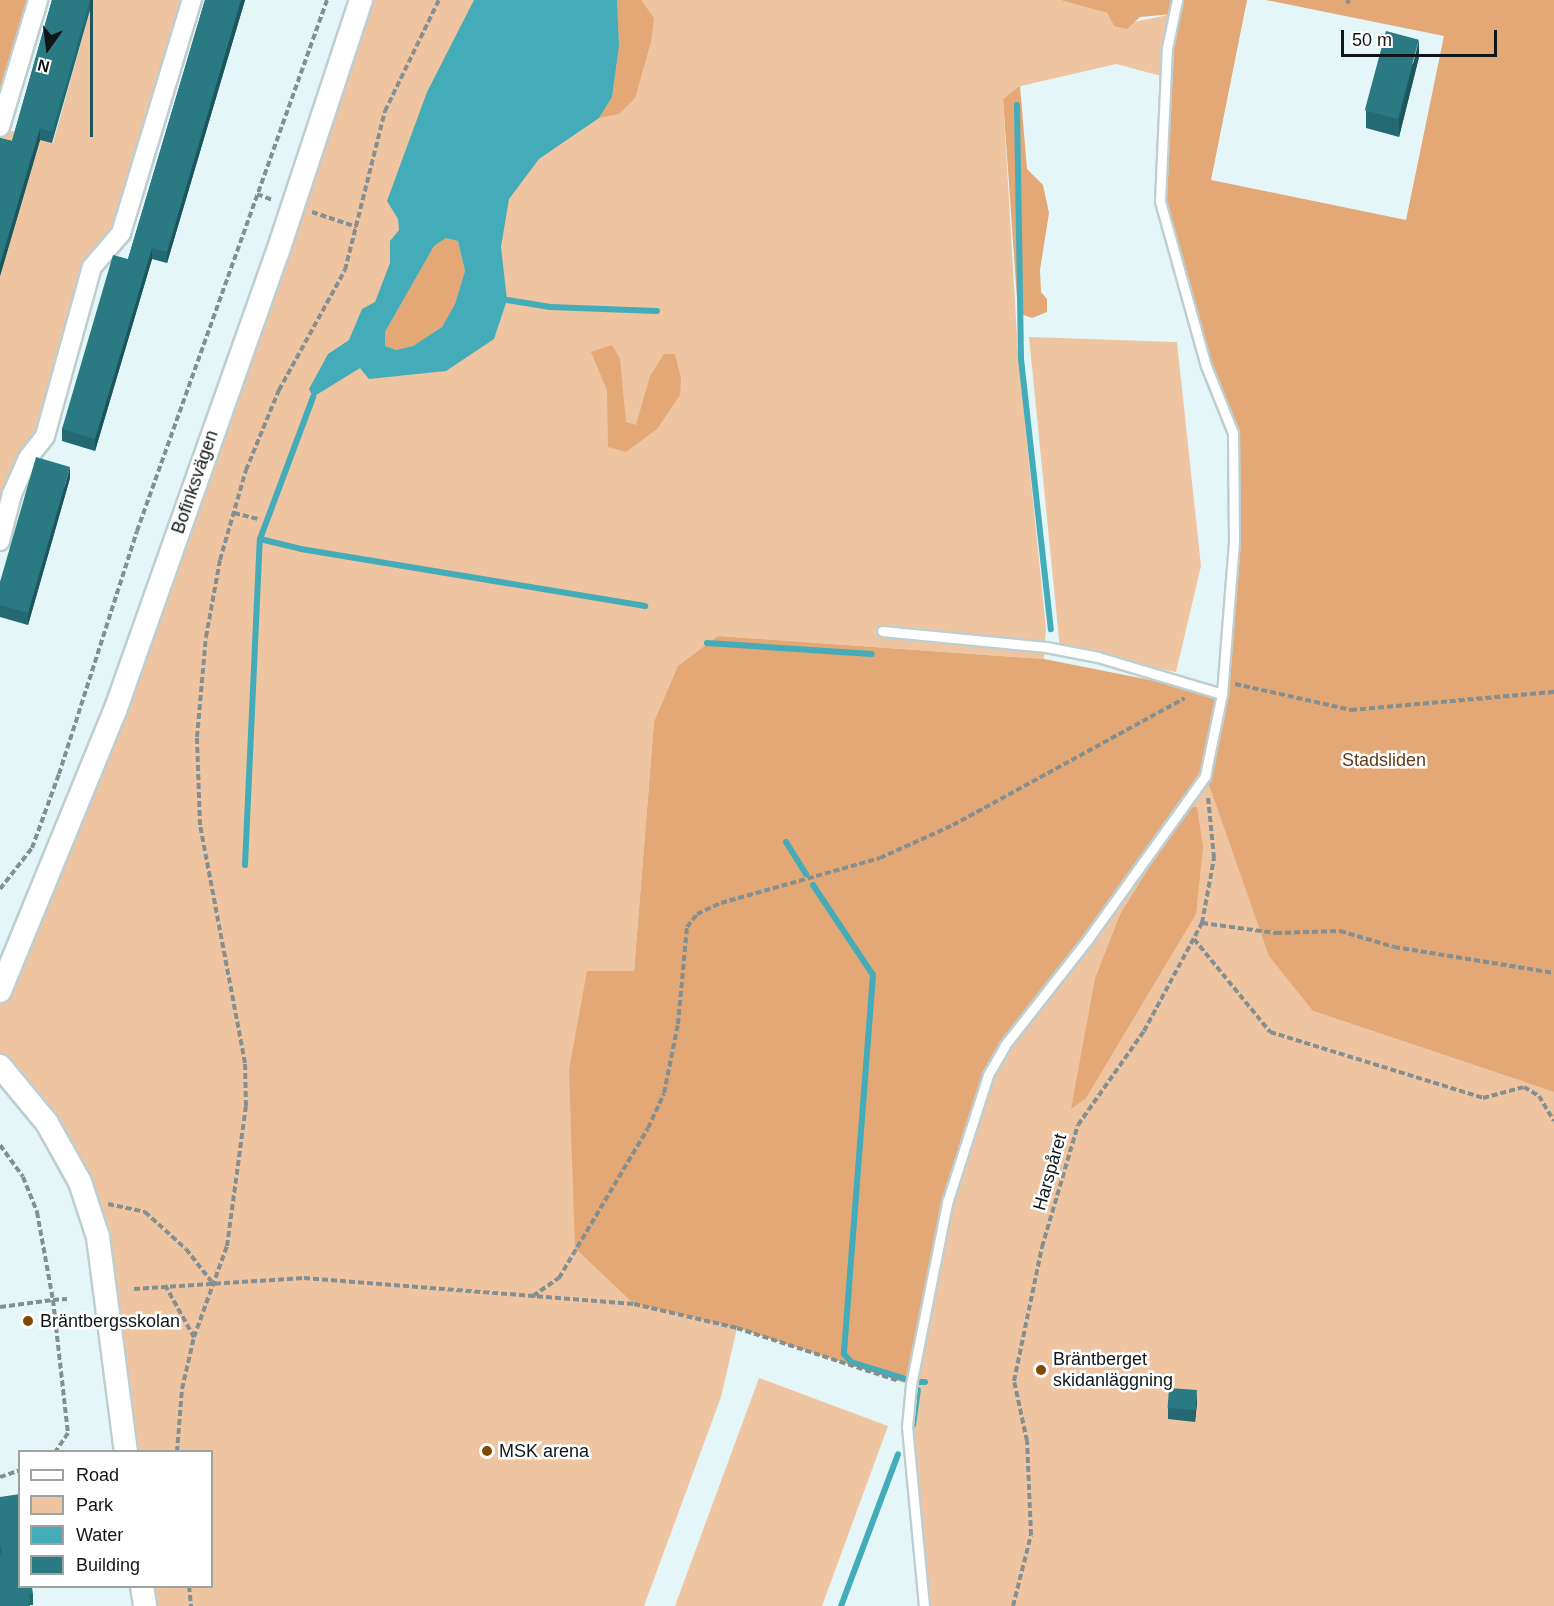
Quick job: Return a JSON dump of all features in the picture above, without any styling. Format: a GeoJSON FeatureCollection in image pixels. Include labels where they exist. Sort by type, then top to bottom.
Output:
{"type":"FeatureCollection","features":[{"type":"Feature","properties":{"kind":"street"},"geometry":{"type":"LineString","coordinates":[[0,127],[38,0]]}},
{"type":"Feature","properties":{"kind":"street"},"geometry":{"type":"LineString","coordinates":[[0,541],[19,478],[28,458],[45,436],[92,267],[121,233],[192,0]]}},
{"type":"Feature","properties":{"kind":"street","name":"Bofinksvägen"},"geometry":{"type":"LineString","coordinates":[[0,992],[7,954],[115,711],[278,251],[361,0]]}},
{"type":"Feature","properties":{"kind":"street"},"geometry":{"type":"LineString","coordinates":[[0,1066],[47,1123],[80,1182],[88,1205],[106,1280],[126,1450]]}},
{"type":"Feature","properties":{"kind":"street"},"geometry":{"type":"LineString","coordinates":[[142,1588],[145,1606]]}},
{"type":"Feature","properties":{"kind":"lane"},"geometry":{"type":"LineString","coordinates":[[924,1606],[907,1427],[911,1385],[947,1203],[988,1075],[1005,1045],[1088,939],[1205,776],[1222,694],[1234,542],[1233,432],[1206,366],[1160,201],[1167,48],[1177,0]]}},
{"type":"Feature","properties":{"kind":"lane"},"geometry":{"type":"LineString","coordinates":[[882,632],[1046,647],[1098,657],[1222,694]]}},
{"type":"Feature","properties":{"kind":"path"},"geometry":{"type":"LineString","coordinates":[[0,889],[32,848],[59,774],[137,531],[327,0]]}},
{"type":"Feature","properties":{"kind":"path"},"geometry":{"type":"LineString","coordinates":[[177,1450],[182,1389],[194,1338],[211,1281],[227,1246],[243,1150],[246,1074],[200,825],[196,737],[206,637],[234,513],[250,460],[279,390],[345,270],[385,111],[439,0]]}},
{"type":"Feature","properties":{"kind":"path"},"geometry":{"type":"LineString","coordinates":[[234,513],[258,519]]}},
{"type":"Feature","properties":{"kind":"path"},"geometry":{"type":"LineString","coordinates":[[1222,682],[1351,710],[1554,692]]}},
{"type":"Feature","properties":{"kind":"path"},"geometry":{"type":"LineString","coordinates":[[533,1296],[559,1278],[648,1128],[664,1093],[678,1024],[687,927],[697,914],[721,903],[880,858],[953,825],[1193,694],[1222,694]]}},
{"type":"Feature","properties":{"kind":"path"},"geometry":{"type":"LineString","coordinates":[[59,774],[59,784]]}},
{"type":"Feature","properties":{"kind":"path","name":"Harspåret"},"geometry":{"type":"LineString","coordinates":[[1013,1606],[1031,1535],[1027,1441],[1014,1381],[1042,1247],[1078,1125],[1144,1030],[1202,923],[1214,858],[1205,776]]}},
{"type":"Feature","properties":{"kind":"path"},"geometry":{"type":"LineString","coordinates":[[1202,923],[1276,933],[1340,931],[1394,947],[1554,973]]}},
{"type":"Feature","properties":{"kind":"path"},"geometry":{"type":"LineString","coordinates":[[1194,939],[1270,1032],[1483,1098],[1524,1087],[1539,1096],[1554,1121]]}},
{"type":"Feature","properties":{"kind":"path"},"geometry":{"type":"LineString","coordinates":[[0,1145],[23,1177],[37,1212],[53,1300],[68,1433],[56,1450]]}},
{"type":"Feature","properties":{"kind":"path"},"geometry":{"type":"LineString","coordinates":[[88,1205],[114,1204],[145,1212],[186,1249],[211,1281]]}},
{"type":"Feature","properties":{"kind":"path"},"geometry":{"type":"LineString","coordinates":[[134,1289],[211,1281],[304,1278],[645,1306],[737,1328],[911,1385]]}},
{"type":"Feature","properties":{"kind":"path"},"geometry":{"type":"LineString","coordinates":[[165,1285],[194,1338]]}},
{"type":"Feature","properties":{"kind":"path"},"geometry":{"type":"LineString","coordinates":[[0,1307],[67,1299]]}},
{"type":"Feature","properties":{"kind":"path"},"geometry":{"type":"LineString","coordinates":[[0,1477],[18,1471]]}},
{"type":"Feature","properties":{"kind":"path"},"geometry":{"type":"LineString","coordinates":[[189,1588],[191,1606]]}},
{"type":"Feature","properties":{"kind":"green space"},"geometry":{"type":"Polygon","coordinates":[[[0,0],[38,0],[0,127],[0,0]]]}},
{"type":"Feature","properties":{"kind":"green space"},"geometry":{"type":"Polygon","coordinates":[[[93,0],[184,0],[120,218],[40,428],[17,459],[0,513],[0,276],[34,159],[0,149],[0,135],[5,129],[53,143],[93,0]]]}},
{"type":"Feature","properties":{"kind":"green space"},"geometry":{"type":"Polygon","coordinates":[[[361,0],[1060,0],[1107,13],[1114,26],[1173,14],[1165,77],[1116,64],[1021,86],[1003,99],[1018,354],[1046,628],[1044,659],[718,636],[654,722],[634,971],[634,1304],[737,1328],[721,1397],[644,1606],[145,1606],[142,1588],[213,1588],[213,1450],[126,1450],[80,1182],[0,1066],[0,991],[361,0]]]}},
{"type":"Feature","properties":{"kind":"green space"},"geometry":{"type":"Polygon","coordinates":[[[617,0],[641,0],[654,18],[651,42],[635,98],[619,114],[599,118],[612,97],[619,46],[617,0]]]}},
{"type":"Feature","properties":{"kind":"green space","name":"Stadsliden"},"geometry":{"type":"Polygon","coordinates":[[[1060,0],[1247,0],[1211,180],[1406,220],[1444,36],[1266,0],[1554,0],[1554,1092],[1313,1011],[1269,956],[1206,776],[988,1075],[947,1203],[911,1385],[737,1328],[634,1304],[575,1248],[569,1070],[587,971],[634,971],[654,722],[678,666],[718,636],[1044,659],[1221,694],[1234,542],[1233,433],[1206,366],[1160,201],[1173,14],[1140,17],[1127,29],[1114,26],[1107,13],[1060,0]]]}},
{"type":"Feature","properties":{"kind":"green space"},"geometry":{"type":"Polygon","coordinates":[[[1020,86],[1027,169],[1043,185],[1049,213],[1040,270],[1041,292],[1047,299],[1047,312],[1032,318],[1018,313],[1003,99],[1020,86]]]}},
{"type":"Feature","properties":{"kind":"green space"},"geometry":{"type":"Polygon","coordinates":[[[446,238],[458,241],[465,271],[455,304],[442,327],[413,346],[396,350],[385,346],[385,332],[434,246],[446,238]]]}},
{"type":"Feature","properties":{"kind":"green space"},"geometry":{"type":"Polygon","coordinates":[[[1029,337],[1177,342],[1201,566],[1176,672],[1060,649],[1029,337]]]}},
{"type":"Feature","properties":{"kind":"green space"},"geometry":{"type":"Polygon","coordinates":[[[612,345],[620,359],[626,422],[636,425],[650,376],[664,354],[675,354],[681,378],[680,395],[657,429],[626,452],[608,447],[607,390],[591,352],[612,345]]]}},
{"type":"Feature","properties":{"kind":"green space"},"geometry":{"type":"Polygon","coordinates":[[[1205,776],[1313,1011],[1554,1092],[1554,1606],[924,1606],[907,1427],[947,1203],[988,1075],[1205,776]],[[1187,808],[1120,914],[1095,978],[1072,1108],[1187,808]]]}},
{"type":"Feature","properties":{"kind":"green space"},"geometry":{"type":"Polygon","coordinates":[[[1187,807],[1197,807],[1203,847],[1196,914],[1086,1098],[1071,1109],[1095,978],[1120,914],[1187,807]]]}},
{"type":"Feature","properties":{"kind":"green space"},"geometry":{"type":"Polygon","coordinates":[[[759,1378],[888,1426],[822,1606],[675,1606],[759,1378]]]}},
{"type":"Feature","properties":{"kind":"water"},"geometry":{"type":"Polygon","coordinates":[[[474,0],[617,0],[619,46],[612,97],[599,118],[539,159],[509,199],[501,247],[507,300],[494,339],[446,371],[369,379],[360,368],[313,397],[309,389],[328,354],[349,340],[362,309],[375,302],[390,263],[390,241],[399,230],[398,219],[387,201],[427,92],[474,0]],[[446,238],[434,246],[385,332],[385,346],[396,350],[413,346],[442,327],[455,304],[465,271],[458,241],[446,238]]]}},
{"type":"Feature","properties":{"kind":"building"},"geometry":{"type":"Polygon","coordinates":[[[52,0],[90,0],[52,132],[40,128],[0,264],[0,138],[12,141],[52,0]]]}},
{"type":"Feature","properties":{"kind":"building"},"geometry":{"type":"Polygon","coordinates":[[[205,0],[241,0],[167,252],[152,248],[95,439],[62,429],[113,255],[128,259],[205,0]]]}},
{"type":"Feature","properties":{"kind":"building"},"geometry":{"type":"Polygon","coordinates":[[[1386,31],[1419,40],[1398,119],[1365,110],[1386,31]]]}},
{"type":"Feature","properties":{"kind":"building"},"geometry":{"type":"Polygon","coordinates":[[[36,457],[70,467],[28,613],[0,605],[0,582],[36,457]]]}},
{"type":"Feature","properties":{"kind":"building"},"geometry":{"type":"Polygon","coordinates":[[[1169,1388],[1197,1390],[1196,1410],[1168,1408],[1169,1388]]]}},
{"type":"Feature","properties":{"kind":"building"},"geometry":{"type":"Polygon","coordinates":[[[18,1494],[18,1588],[32,1588],[33,1594],[29,1594],[30,1606],[0,1606],[0,1555],[2,1555],[0,1497],[18,1494]]]}},
{"type":"Feature","properties":{"kind":"waterway"},"geometry":{"type":"LineString","coordinates":[[1017,105],[1021,359],[1051,629]]}},
{"type":"Feature","properties":{"kind":"waterway"},"geometry":{"type":"LineString","coordinates":[[507,300],[550,307],[657,311]]}},
{"type":"Feature","properties":{"kind":"waterway"},"geometry":{"type":"LineString","coordinates":[[245,865],[260,539],[313,397]]}},
{"type":"Feature","properties":{"kind":"waterway"},"geometry":{"type":"LineString","coordinates":[[260,539],[301,549],[645,606]]}},
{"type":"Feature","properties":{"kind":"waterway"},"geometry":{"type":"LineString","coordinates":[[707,643],[872,654]]}},
{"type":"Feature","properties":{"kind":"waterway"},"geometry":{"type":"LineString","coordinates":[[786,842],[806,874]]}},
{"type":"Feature","properties":{"kind":"waterway"},"geometry":{"type":"LineString","coordinates":[[813,885],[873,975],[844,1354],[851,1362],[909,1380]]}},
{"type":"Feature","properties":{"kind":"waterway"},"geometry":{"type":"LineString","coordinates":[[917,1382],[925,1382]]}},
{"type":"Feature","properties":{"kind":"waterway"},"geometry":{"type":"LineString","coordinates":[[913,1425],[918,1390]]}},
{"type":"Feature","properties":{"kind":"waterway"},"geometry":{"type":"LineString","coordinates":[[841,1606],[898,1454]]}},
{"type":"Feature","properties":{"kind":"place","name":"Bräntbergsskolan"},"geometry":{"type":"Point","coordinates":[28,1321]}},
{"type":"Feature","properties":{"kind":"place","name":"Bräntberget skidanläggning"},"geometry":{"type":"Point","coordinates":[1041,1370]}},
{"type":"Feature","properties":{"kind":"place","name":"MSK arena"},"geometry":{"type":"Point","coordinates":[487,1451]}}]}
